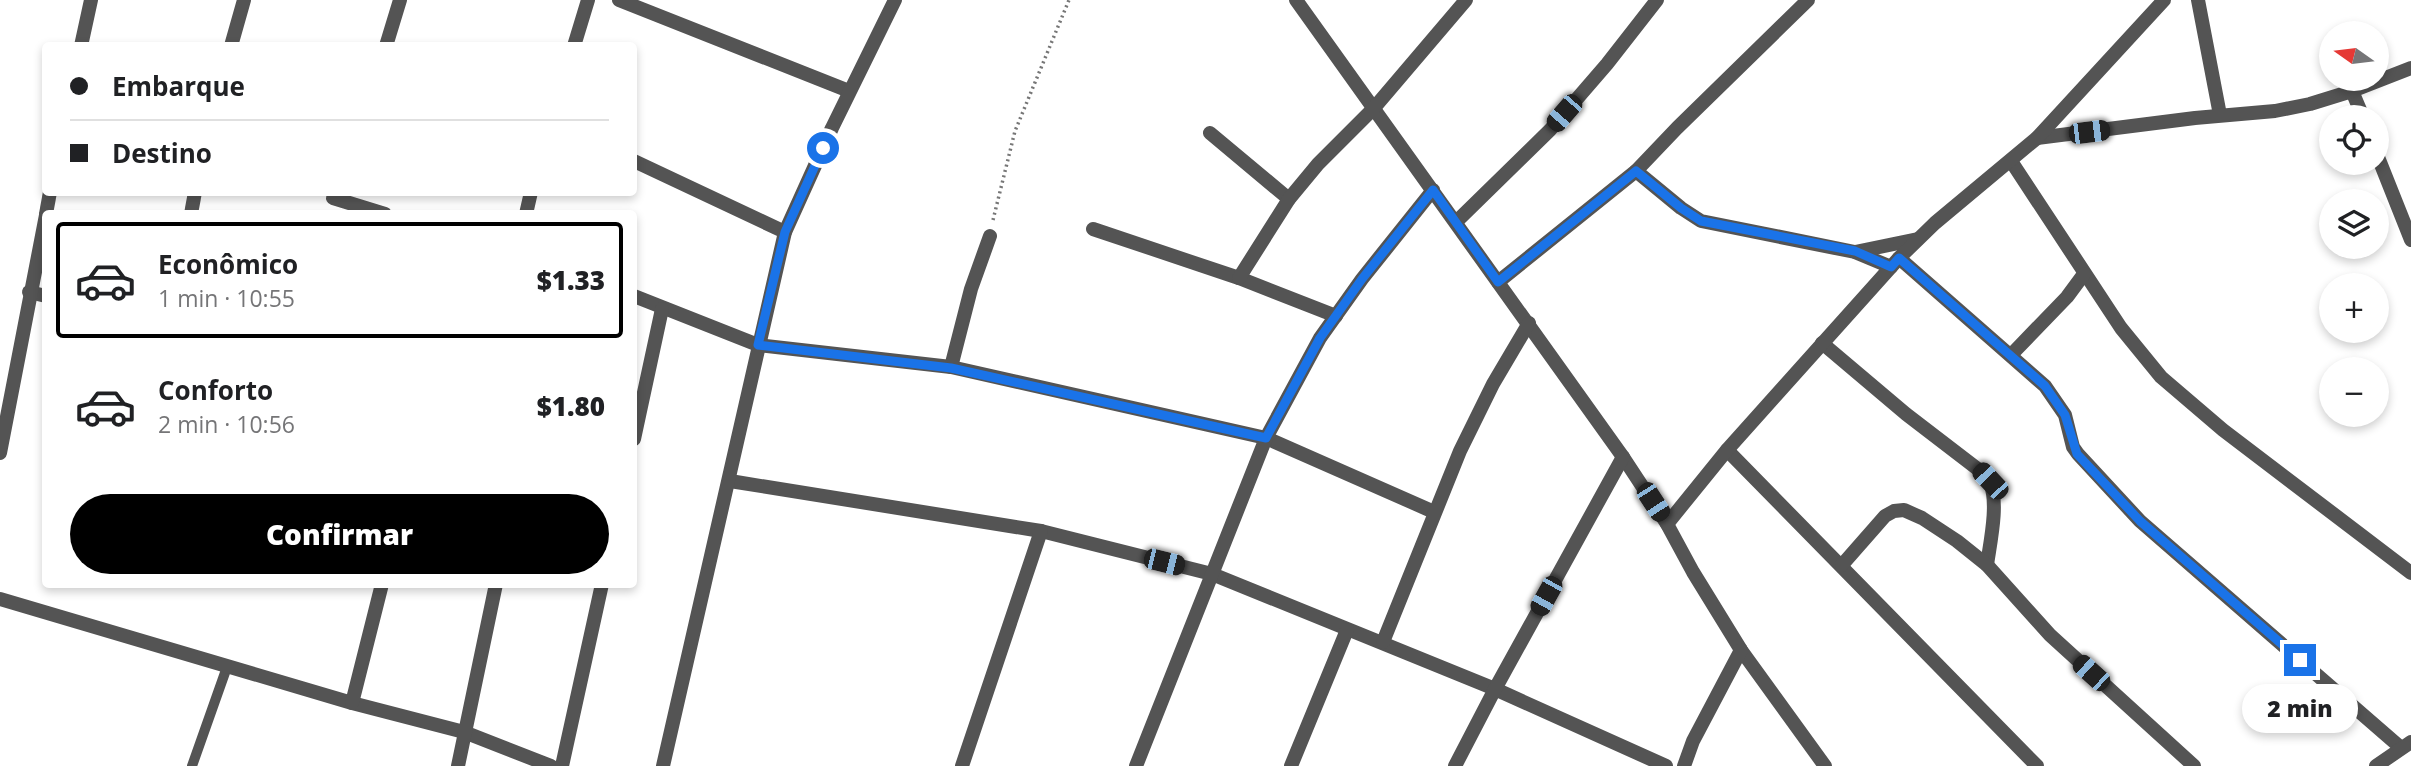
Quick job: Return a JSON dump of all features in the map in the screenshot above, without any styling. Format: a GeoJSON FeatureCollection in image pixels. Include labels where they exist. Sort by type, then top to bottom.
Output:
{"type":"FeatureCollection","features":[{"type":"Feature","properties":{"kind":"street"},"geometry":{"type":"LineString","coordinates":[[82,42],[91,0]]}},
{"type":"Feature","properties":{"kind":"street"},"geometry":{"type":"LineString","coordinates":[[232,42],[244,0]]}},
{"type":"Feature","properties":{"kind":"street"},"geometry":{"type":"LineString","coordinates":[[387,42],[400,0]]}},
{"type":"Feature","properties":{"kind":"street"},"geometry":{"type":"LineString","coordinates":[[575,42],[589,0]]}},
{"type":"Feature","properties":{"kind":"street"},"geometry":{"type":"LineString","coordinates":[[619,0],[849,91]]}},
{"type":"Feature","properties":{"kind":"street"},"geometry":{"type":"LineString","coordinates":[[663,766],[785,232],[849,91],[895,0]]}},
{"type":"Feature","properties":{"kind":"street"},"geometry":{"type":"LineString","coordinates":[[1296,0],[1623,457],[1667,524],[1741,650],[1825,766]]}},
{"type":"Feature","properties":{"kind":"street"},"geometry":{"type":"LineString","coordinates":[[1239,278],[1289,199],[1318,164],[1374,108],[1466,0]]}},
{"type":"Feature","properties":{"kind":"street"},"geometry":{"type":"LineString","coordinates":[[1456,222],[1550,130],[1657,0]]}},
{"type":"Feature","properties":{"kind":"street"},"geometry":{"type":"LineString","coordinates":[[1498,282],[1636,171],[1808,0]]}},
{"type":"Feature","properties":{"kind":"street"},"geometry":{"type":"LineString","coordinates":[[1667,524],[1727,450],[1895,262],[2037,138],[2164,0]]}},
{"type":"Feature","properties":{"kind":"street"},"geometry":{"type":"LineString","coordinates":[[2198,0],[2220,115]]}},
{"type":"Feature","properties":{"kind":"street"},"geometry":{"type":"LineString","coordinates":[[2389,77],[2411,68]]}},
{"type":"Feature","properties":{"kind":"street"},"geometry":{"type":"LineString","coordinates":[[2037,138],[2220,115],[2245,115],[2291,108],[2352,91],[2358,105]]}},
{"type":"Feature","properties":{"kind":"street"},"geometry":{"type":"LineString","coordinates":[[1210,133],[1289,199]]}},
{"type":"Feature","properties":{"kind":"street"},"geometry":{"type":"LineString","coordinates":[[2011,161],[2121,328],[2161,377],[2222,430],[2411,573]]}},
{"type":"Feature","properties":{"kind":"street"},"geometry":{"type":"LineString","coordinates":[[637,162],[785,232]]}},
{"type":"Feature","properties":{"kind":"street"},"geometry":{"type":"LineString","coordinates":[[1636,171],[1701,221],[1855,251],[1895,262],[2011,355],[2054,396],[2065,415],[2077,454],[2140,521],[2406,745],[2376,766]]}},
{"type":"Feature","properties":{"kind":"street"},"geometry":{"type":"LineString","coordinates":[[2385,175],[2411,240]]}},
{"type":"Feature","properties":{"kind":"street"},"geometry":{"type":"LineString","coordinates":[[1136,766],[1266,438],[1320,338],[1362,279],[1433,190]]}},
{"type":"Feature","properties":{"kind":"street"},"geometry":{"type":"LineString","coordinates":[[337,196],[374,210]]}},
{"type":"Feature","properties":{"kind":"street"},"geometry":{"type":"LineString","coordinates":[[1093,229],[1239,278],[1336,316]]}},
{"type":"Feature","properties":{"kind":"street"},"geometry":{"type":"LineString","coordinates":[[0,453],[42,232]]}},
{"type":"Feature","properties":{"kind":"street"},"geometry":{"type":"LineString","coordinates":[[951,368],[971,289],[990,236]]}},
{"type":"Feature","properties":{"kind":"street"},"geometry":{"type":"LineString","coordinates":[[1855,251],[1919,239]]}},
{"type":"Feature","properties":{"kind":"street"},"geometry":{"type":"LineString","coordinates":[[2011,355],[2067,297],[2084,274]]}},
{"type":"Feature","properties":{"kind":"street"},"geometry":{"type":"LineString","coordinates":[[29,292],[42,295]]}},
{"type":"Feature","properties":{"kind":"street"},"geometry":{"type":"LineString","coordinates":[[637,297],[758,345],[951,368],[1266,438],[1434,512]]}},
{"type":"Feature","properties":{"kind":"street"},"geometry":{"type":"LineString","coordinates":[[637,425],[662,309]]}},
{"type":"Feature","properties":{"kind":"street"},"geometry":{"type":"LineString","coordinates":[[1383,642],[1434,512],[1473,425],[1529,323]]}},
{"type":"Feature","properties":{"kind":"street"},"geometry":{"type":"LineString","coordinates":[[1822,343],[1990,481],[1993,512],[1987,565]]}},
{"type":"Feature","properties":{"kind":"street"},"geometry":{"type":"LineString","coordinates":[[1727,450],[2037,766]]}},
{"type":"Feature","properties":{"kind":"street"},"geometry":{"type":"LineString","coordinates":[[1455,766],[1623,457]]}},
{"type":"Feature","properties":{"kind":"street"},"geometry":{"type":"LineString","coordinates":[[730,481],[1041,531],[1213,574],[1347,631],[1383,642],[1495,689],[1666,766]]}},
{"type":"Feature","properties":{"kind":"street"},"geometry":{"type":"LineString","coordinates":[[1842,565],[1885,516],[1894,511],[1904,510],[1936,526],[1987,565],[2050,635],[2194,766]]}},
{"type":"Feature","properties":{"kind":"street"},"geometry":{"type":"LineString","coordinates":[[962,766],[1041,531]]}},
{"type":"Feature","properties":{"kind":"street"},"geometry":{"type":"LineString","coordinates":[[352,703],[381,588]]}},
{"type":"Feature","properties":{"kind":"street"},"geometry":{"type":"LineString","coordinates":[[458,766],[495,588]]}},
{"type":"Feature","properties":{"kind":"street"},"geometry":{"type":"LineString","coordinates":[[562,766],[601,588]]}},
{"type":"Feature","properties":{"kind":"street"},"geometry":{"type":"LineString","coordinates":[[0,599],[352,703],[464,732],[551,766]]}},
{"type":"Feature","properties":{"kind":"street"},"geometry":{"type":"LineString","coordinates":[[1292,766],[1347,631]]}},
{"type":"Feature","properties":{"kind":"street"},"geometry":{"type":"LineString","coordinates":[[1684,766],[1693,741],[1741,650]]}},
{"type":"Feature","properties":{"kind":"lane"},"geometry":{"type":"LineString","coordinates":[[192,766],[227,667]]}},
{"type":"Feature","properties":{"kind":"path"},"geometry":{"type":"LineString","coordinates":[[990,236],[1015,131],[1069,0]]}},
{"type":"Feature","properties":{"kind":"route"},"geometry":{"type":"LineString","coordinates":[[823,148],[785,232],[758,345],[951,368],[1266,438],[1320,338],[1362,279],[1433,190],[1498,282],[1636,171],[1701,221],[1855,251],[1891,267],[1899,258],[2045,386],[2065,415],[2077,454],[2140,521],[2300,660]]}}]}
